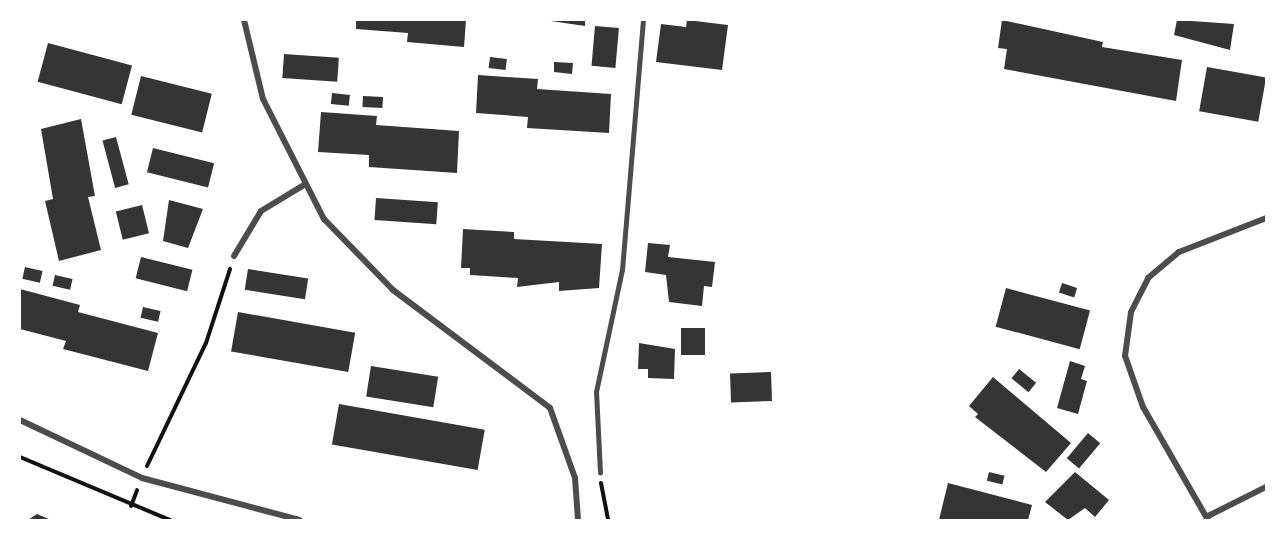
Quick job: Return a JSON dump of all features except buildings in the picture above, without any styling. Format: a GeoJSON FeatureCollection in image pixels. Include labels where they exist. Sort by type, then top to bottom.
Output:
{"type":"FeatureCollection","features":[{"type":"Feature","properties":{"kind":"street"},"geometry":{"type":"LineString","coordinates":[[244,20],[263,99],[304,185],[324,219],[393,290],[550,408],[575,478],[578,520]]}},
{"type":"Feature","properties":{"kind":"street"},"geometry":{"type":"LineString","coordinates":[[234,256],[261,211],[304,185]]}},
{"type":"Feature","properties":{"kind":"street"},"geometry":{"type":"LineString","coordinates":[[1266,218],[1179,252],[1148,278],[1131,312],[1125,356],[1143,407],[1208,518],[1266,488]]}},
{"type":"Feature","properties":{"kind":"street"},"geometry":{"type":"LineString","coordinates":[[20,420],[142,478],[300,520]]}},
{"type":"Feature","properties":{"kind":"lane"},"geometry":{"type":"LineString","coordinates":[[600,473],[596,392],[622,270],[643,20]]}},
{"type":"Feature","properties":{"kind":"path"},"geometry":{"type":"LineString","coordinates":[[142,478],[206,343],[234,256]]}},
{"type":"Feature","properties":{"kind":"path"},"geometry":{"type":"LineString","coordinates":[[20,457],[170,520]]}},
{"type":"Feature","properties":{"kind":"path"},"geometry":{"type":"LineString","coordinates":[[600,473],[608,520]]}}]}
